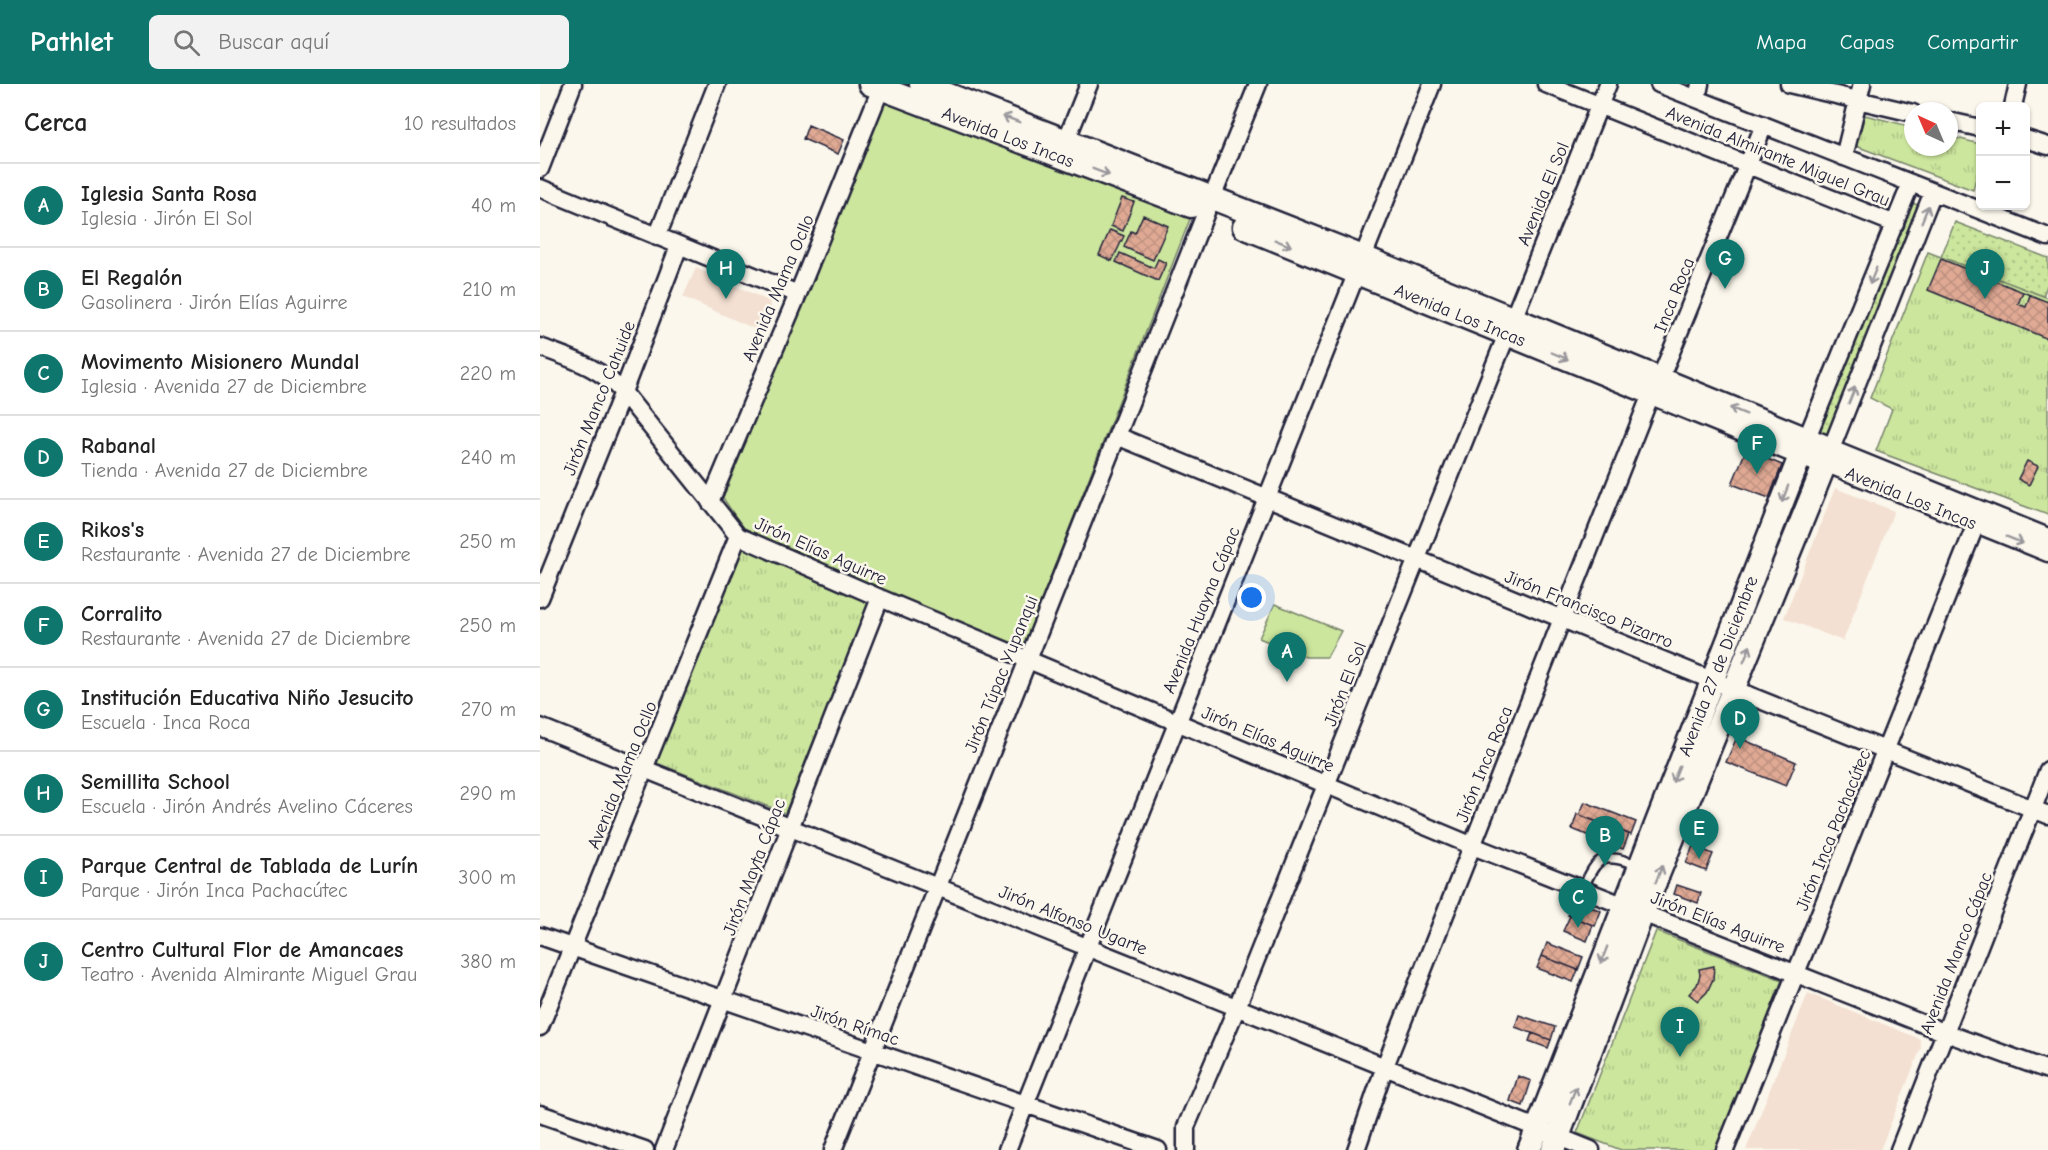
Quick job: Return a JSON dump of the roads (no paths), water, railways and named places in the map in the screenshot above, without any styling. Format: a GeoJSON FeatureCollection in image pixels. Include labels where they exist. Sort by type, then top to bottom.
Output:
{"type":"FeatureCollection","features":[{"type":"Feature","properties":{"kind":"street"},"geometry":{"type":"LineString","coordinates":[[540,169],[573,84]]}},
{"type":"Feature","properties":{"kind":"street"},"geometry":{"type":"LineString","coordinates":[[657,237],[717,84]]}},
{"type":"Feature","properties":{"kind":"street","name":"Avenida Los Incas"},"geometry":{"type":"LineString","coordinates":[[921,84],[958,91],[1209,205]]}},
{"type":"Feature","properties":{"kind":"street"},"geometry":{"type":"LineString","coordinates":[[1066,141],[1089,84]]}},
{"type":"Feature","properties":{"kind":"street","name":"Jirón Túpac Yupanqui"},"geometry":{"type":"LineString","coordinates":[[833,1150],[1258,84]]}},
{"type":"Feature","properties":{"kind":"street","name":"Avenida Huayna Cápac"},"geometry":{"type":"LineString","coordinates":[[1007,1150],[1432,84]]}},
{"type":"Feature","properties":{"kind":"street","name":"Avenida Almirante Miguel Grau"},"geometry":{"type":"LineString","coordinates":[[1546,84],[1894,224]]}},
{"type":"Feature","properties":{"kind":"street","name":"Avenida El Sol"},"geometry":{"type":"LineString","coordinates":[[1510,327],[1608,84]]}},
{"type":"Feature","properties":{"kind":"street","name":"Avenida Almirante Miguel Grau"},"geometry":{"type":"LineString","coordinates":[[1659,84],[1699,92],[1764,125],[1934,192],[1976,206]]}},
{"type":"Feature","properties":{"kind":"street"},"geometry":{"type":"LineString","coordinates":[[1788,84],[1904,111]]}},
{"type":"Feature","properties":{"kind":"street"},"geometry":{"type":"LineString","coordinates":[[1844,157],[1862,84]]}},
{"type":"Feature","properties":{"kind":"street"},"geometry":{"type":"LineString","coordinates":[[2014,102],[2018,84]]}},
{"type":"Feature","properties":{"kind":"street","name":"Avenida Los Incas"},"geometry":{"type":"LineString","coordinates":[[875,86],[1209,205],[1804,447],[2048,537]]}},
{"type":"Feature","properties":{"kind":"street","name":"Avenida Mama Ocllo"},"geometry":{"type":"LineString","coordinates":[[710,502],[798,294],[875,86]]}},
{"type":"Feature","properties":{"kind":"street"},"geometry":{"type":"LineString","coordinates":[[1958,123],[1976,127]]}},
{"type":"Feature","properties":{"kind":"street","name":"Inca Roca"},"geometry":{"type":"LineString","coordinates":[[1656,387],[1764,125]]}},
{"type":"Feature","properties":{"kind":"street"},"geometry":{"type":"LineString","coordinates":[[2030,141],[2048,146]]}},
{"type":"Feature","properties":{"kind":"street","name":"Avenida 27 de Diciembre"},"geometry":{"type":"LineString","coordinates":[[1529,1150],[1536,1128],[1633,910],[1723,685],[1804,447],[1911,183]]}},
{"type":"Feature","properties":{"kind":"street"},"geometry":{"type":"LineString","coordinates":[[540,189],[798,294]]}},
{"type":"Feature","properties":{"kind":"street","name":"Avenida 27 de Diciembre"},"geometry":{"type":"LineString","coordinates":[[1555,1143],[1633,910],[1639,865],[1828,456],[1934,192]]}},
{"type":"Feature","properties":{"kind":"street","name":"Avenida Almirante Miguel Grau"},"geometry":{"type":"LineString","coordinates":[[1988,210],[2048,237]]}},
{"type":"Feature","properties":{"kind":"street","name":"Jirón Manco Cahuide"},"geometry":{"type":"LineString","coordinates":[[540,598],[679,246]]}},
{"type":"Feature","properties":{"kind":"street","name":"Jirón El Sol"},"geometry":{"type":"LineString","coordinates":[[1186,1150],[1186,1127],[1237,1007],[1415,558],[1510,327]]}},
{"type":"Feature","properties":{"kind":"street","name":"Jirón Elías Aguirre"},"geometry":{"type":"LineString","coordinates":[[540,347],[591,366],[609,378],[623,392],[738,536],[880,598],[1473,846],[1946,1033],[2048,1070]]}},
{"type":"Feature","properties":{"kind":"street","name":"Jirón Inca Roca"},"geometry":{"type":"LineString","coordinates":[[1356,1150],[1385,1066],[1656,387]]}},
{"type":"Feature","properties":{"kind":"street","name":"Jirón Francisco Pizarro"},"geometry":{"type":"LineString","coordinates":[[1117,436],[1723,685],[2041,812]]}},
{"type":"Feature","properties":{"kind":"street","name":"Avenida Los Incas"},"geometry":{"type":"LineString","coordinates":[[1828,456],[1976,524],[2048,553]]}},
{"type":"Feature","properties":{"kind":"street","name":"Jirón Inca Pachacútec"},"geometry":{"type":"LineString","coordinates":[[1725,1150],[1976,524]]}},
{"type":"Feature","properties":{"kind":"street","name":"Avenida Mama Ocllo"},"geometry":{"type":"LineString","coordinates":[[540,1027],[738,536]]}},
{"type":"Feature","properties":{"kind":"street","name":"Jirón Mayta Cápac"},"geometry":{"type":"LineString","coordinates":[[664,1150],[880,598]]}},
{"type":"Feature","properties":{"kind":"street","name":"Jirón Alfonso Ugarte"},"geometry":{"type":"LineString","coordinates":[[540,727],[1385,1066],[1536,1128],[1555,1143],[1591,1150]]}},
{"type":"Feature","properties":{"kind":"street","name":"Avenida Manco Cápac"},"geometry":{"type":"LineString","coordinates":[[1899,1150],[1946,1033],[2041,812],[2048,770]]}},
{"type":"Feature","properties":{"kind":"street","name":"Jirón Rímac"},"geometry":{"type":"LineString","coordinates":[[540,936],[1158,1150]]}},
{"type":"Feature","properties":{"kind":"street"},"geometry":{"type":"LineString","coordinates":[[540,1114],[645,1150]]}},
{"type":"Feature","properties":{"kind":"lane"},"geometry":{"type":"LineString","coordinates":[[1582,890],[1593,868],[1605,858],[1612,857],[1639,865]]}},
{"type":"Feature","properties":{"kind":"place","name":"Institución Educativa Niño Jesucito"},"geometry":{"type":"Point","coordinates":[1725,289]}},
{"type":"Feature","properties":{"kind":"place","name":"Semillita School"},"geometry":{"type":"Point","coordinates":[726,299]}},
{"type":"Feature","properties":{"kind":"place","name":"Centro Cultural Flor de Amancaes"},"geometry":{"type":"Point","coordinates":[1985,299]}},
{"type":"Feature","properties":{"kind":"place","name":"Corralito"},"geometry":{"type":"Point","coordinates":[1757,474]}},
{"type":"Feature","properties":{"kind":"place","name":"Iglesia Santa Rosa"},"geometry":{"type":"Point","coordinates":[1287,682]}},
{"type":"Feature","properties":{"kind":"place","name":"Rabanal"},"geometry":{"type":"Point","coordinates":[1740,749]}},
{"type":"Feature","properties":{"kind":"place","name":"Rikos's"},"geometry":{"type":"Point","coordinates":[1699,859]}},
{"type":"Feature","properties":{"kind":"place","name":"El Regalón"},"geometry":{"type":"Point","coordinates":[1605,866]}},
{"type":"Feature","properties":{"kind":"place","name":"Movimento Misionero Mundal"},"geometry":{"type":"Point","coordinates":[1578,928]}},
{"type":"Feature","properties":{"kind":"place","name":"Parque Central de Tablada de Lurín"},"geometry":{"type":"Point","coordinates":[1680,1057]}}]}
